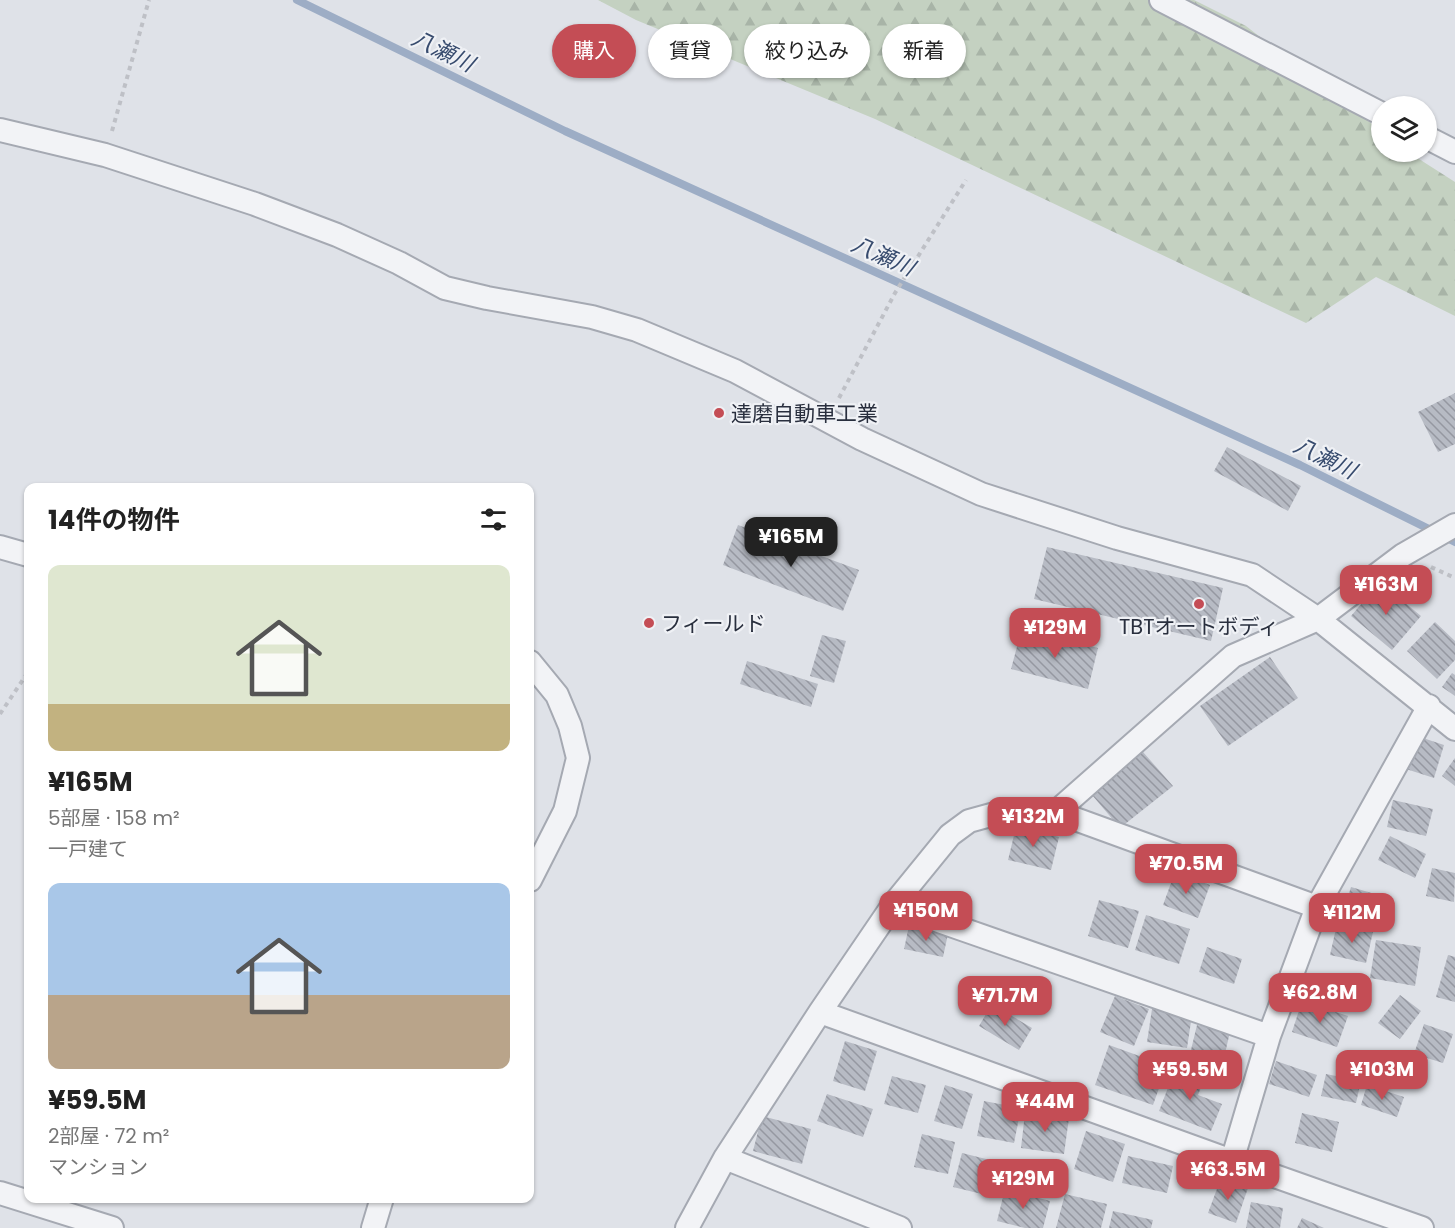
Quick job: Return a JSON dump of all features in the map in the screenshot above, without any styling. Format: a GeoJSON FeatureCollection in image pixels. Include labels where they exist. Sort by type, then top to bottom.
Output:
{"type":"FeatureCollection","features":[{"type":"Feature","properties":{"kind":"street"},"geometry":{"type":"LineString","coordinates":[[1161,0],[1371,108]]}},
{"type":"Feature","properties":{"kind":"street"},"geometry":{"type":"LineString","coordinates":[[0,130],[105,155],[255,204],[337,235],[399,263],[445,288],[591,317],[637,330],[735,371],[862,440],[981,494],[1117,538],[1252,575],[1318,619],[1455,729]]}},
{"type":"Feature","properties":{"kind":"street"},"geometry":{"type":"LineString","coordinates":[[1437,143],[1455,152]]}},
{"type":"Feature","properties":{"kind":"street"},"geometry":{"type":"LineString","coordinates":[[1056,812],[1233,656],[1318,619],[1416,547],[1455,525]]}},
{"type":"Feature","properties":{"kind":"street"},"geometry":{"type":"LineString","coordinates":[[0,547],[24,554]]}},
{"type":"Feature","properties":{"kind":"street"},"geometry":{"type":"LineString","coordinates":[[534,667],[557,695],[570,726],[578,758],[564,811],[534,872]]}},
{"type":"Feature","properties":{"kind":"street"},"geometry":{"type":"LineString","coordinates":[[1232,1161],[1269,1036],[1317,907],[1429,706]]}},
{"type":"Feature","properties":{"kind":"street"},"geometry":{"type":"LineString","coordinates":[[687,1228],[725,1158],[893,905],[950,835],[969,821],[998,813],[1056,812],[1317,907]]}},
{"type":"Feature","properties":{"kind":"street"},"geometry":{"type":"LineString","coordinates":[[893,905],[1269,1036]]}},
{"type":"Feature","properties":{"kind":"street"},"geometry":{"type":"LineString","coordinates":[[820,1012],[1422,1228]]}},
{"type":"Feature","properties":{"kind":"street"},"geometry":{"type":"LineString","coordinates":[[725,1158],[900,1228]]}},
{"type":"Feature","properties":{"kind":"street"},"geometry":{"type":"LineString","coordinates":[[0,1192],[24,1200]]}},
{"type":"Feature","properties":{"kind":"street"},"geometry":{"type":"LineString","coordinates":[[34,1203],[112,1228]]}},
{"type":"Feature","properties":{"kind":"street"},"geometry":{"type":"LineString","coordinates":[[373,1228],[380,1203]]}},
{"type":"Feature","properties":{"kind":"path"},"geometry":{"type":"LineString","coordinates":[[105,155],[149,0]]}},
{"type":"Feature","properties":{"kind":"path"},"geometry":{"type":"LineString","coordinates":[[827,420],[895,293],[966,180]]}},
{"type":"Feature","properties":{"kind":"path"},"geometry":{"type":"LineString","coordinates":[[0,714],[24,678]]}},
{"type":"Feature","properties":{"kind":"green space"},"geometry":{"type":"Polygon","coordinates":[[[598,0],[1194,0],[1246,26],[1371,123],[1371,162],[1424,162],[1455,182],[1455,316],[1376,277],[1306,323],[875,119],[776,78],[870,78],[870,24],[744,24],[744,65],[732,60],[732,24],[648,25],[598,0]]]}},
{"type":"Feature","properties":{"kind":"building"},"geometry":{"type":"Polygon","coordinates":[[[1455,393],[1455,444],[1438,452],[1418,412],[1455,393]]]}},
{"type":"Feature","properties":{"kind":"building"},"geometry":{"type":"Polygon","coordinates":[[[1227,447],[1301,486],[1288,511],[1214,471],[1227,447]]]}},
{"type":"Feature","properties":{"kind":"building"},"geometry":{"type":"Polygon","coordinates":[[[738,525],[859,570],[843,611],[723,565],[738,525]]]}},
{"type":"Feature","properties":{"kind":"building"},"geometry":{"type":"Polygon","coordinates":[[[1047,547],[1223,588],[1211,641],[1034,599],[1047,547]]]}},
{"type":"Feature","properties":{"kind":"building"},"geometry":{"type":"Polygon","coordinates":[[[1380,582],[1421,616],[1392,650],[1351,616],[1380,582]]]}},
{"type":"Feature","properties":{"kind":"building"},"geometry":{"type":"Polygon","coordinates":[[[1435,622],[1455,641],[1455,660],[1437,679],[1407,651],[1435,622]]]}},
{"type":"Feature","properties":{"kind":"building"},"geometry":{"type":"Polygon","coordinates":[[[1022,628],[1098,648],[1088,689],[1011,669],[1022,628]]]}},
{"type":"Feature","properties":{"kind":"building"},"geometry":{"type":"Polygon","coordinates":[[[822,635],[846,641],[834,683],[810,676],[822,635]]]}},
{"type":"Feature","properties":{"kind":"building"},"geometry":{"type":"Polygon","coordinates":[[[1270,657],[1298,698],[1228,746],[1200,706],[1270,657]]]}},
{"type":"Feature","properties":{"kind":"building"},"geometry":{"type":"Polygon","coordinates":[[[747,661],[818,684],[811,707],[740,684],[747,661]]]}},
{"type":"Feature","properties":{"kind":"building"},"geometry":{"type":"Polygon","coordinates":[[[1452,673],[1455,675],[1455,696],[1442,687],[1452,673]]]}},
{"type":"Feature","properties":{"kind":"building"},"geometry":{"type":"Polygon","coordinates":[[[1417,736],[1444,745],[1434,778],[1406,769],[1417,736]]]}},
{"type":"Feature","properties":{"kind":"building"},"geometry":{"type":"Polygon","coordinates":[[[1143,752],[1173,786],[1120,828],[1092,795],[1143,752]]]}},
{"type":"Feature","properties":{"kind":"building"},"geometry":{"type":"Polygon","coordinates":[[[1455,758],[1455,786],[1442,776],[1455,758]]]}},
{"type":"Feature","properties":{"kind":"building"},"geometry":{"type":"Polygon","coordinates":[[[1393,800],[1433,809],[1426,836],[1387,827],[1393,800]]]}},
{"type":"Feature","properties":{"kind":"building"},"geometry":{"type":"Polygon","coordinates":[[[1016,827],[1059,837],[1051,870],[1008,860],[1016,827]]]}},
{"type":"Feature","properties":{"kind":"building"},"geometry":{"type":"Polygon","coordinates":[[[1390,836],[1426,854],[1415,878],[1378,860],[1390,836]]]}},
{"type":"Feature","properties":{"kind":"building"},"geometry":{"type":"Polygon","coordinates":[[[1432,868],[1455,873],[1454,902],[1426,896],[1432,868]]]}},
{"type":"Feature","properties":{"kind":"building"},"geometry":{"type":"Polygon","coordinates":[[[1175,872],[1210,885],[1198,918],[1163,905],[1175,872]]]}},
{"type":"Feature","properties":{"kind":"building"},"geometry":{"type":"Polygon","coordinates":[[[1351,887],[1392,899],[1384,925],[1343,912],[1351,887]]]}},
{"type":"Feature","properties":{"kind":"building"},"geometry":{"type":"Polygon","coordinates":[[[1099,900],[1139,911],[1128,948],[1088,936],[1099,900]]]}},
{"type":"Feature","properties":{"kind":"building"},"geometry":{"type":"Polygon","coordinates":[[[1146,915],[1190,929],[1179,964],[1135,950],[1146,915]]]}},
{"type":"Feature","properties":{"kind":"building"},"geometry":{"type":"Polygon","coordinates":[[[1337,924],[1373,932],[1366,963],[1330,955],[1337,924]]]}},
{"type":"Feature","properties":{"kind":"building"},"geometry":{"type":"Polygon","coordinates":[[[909,926],[948,934],[943,957],[904,949],[909,926]]]}},
{"type":"Feature","properties":{"kind":"building"},"geometry":{"type":"Polygon","coordinates":[[[1376,940],[1421,947],[1415,986],[1370,978],[1376,940]]]}},
{"type":"Feature","properties":{"kind":"building"},"geometry":{"type":"Polygon","coordinates":[[[1207,947],[1242,959],[1234,984],[1199,972],[1207,947]]]}},
{"type":"Feature","properties":{"kind":"building"},"geometry":{"type":"Polygon","coordinates":[[[1448,955],[1455,957],[1455,1002],[1436,997],[1448,955]]]}},
{"type":"Feature","properties":{"kind":"building"},"geometry":{"type":"Polygon","coordinates":[[[1400,995],[1421,1011],[1400,1039],[1378,1023],[1400,995]]]}},
{"type":"Feature","properties":{"kind":"building"},"geometry":{"type":"Polygon","coordinates":[[[1115,996],[1149,1009],[1134,1046],[1100,1032],[1115,996]]]}},
{"type":"Feature","properties":{"kind":"building"},"geometry":{"type":"Polygon","coordinates":[[[1302,1001],[1348,1016],[1337,1047],[1292,1032],[1302,1001]]]}},
{"type":"Feature","properties":{"kind":"building"},"geometry":{"type":"Polygon","coordinates":[[[992,1004],[1032,1028],[1019,1050],[979,1026],[992,1004]]]}},
{"type":"Feature","properties":{"kind":"building"},"geometry":{"type":"Polygon","coordinates":[[[1152,1009],[1192,1015],[1187,1048],[1147,1042],[1152,1009]]]}},
{"type":"Feature","properties":{"kind":"building"},"geometry":{"type":"Polygon","coordinates":[[[1424,1024],[1453,1034],[1443,1063],[1414,1054],[1424,1024]]]}},
{"type":"Feature","properties":{"kind":"building"},"geometry":{"type":"Polygon","coordinates":[[[1197,1025],[1230,1032],[1223,1062],[1190,1054],[1197,1025]]]}},
{"type":"Feature","properties":{"kind":"building"},"geometry":{"type":"Polygon","coordinates":[[[845,1041],[877,1051],[865,1091],[833,1081],[845,1041]]]}},
{"type":"Feature","properties":{"kind":"building"},"geometry":{"type":"Polygon","coordinates":[[[1109,1045],[1167,1066],[1153,1105],[1095,1085],[1109,1045]]]}},
{"type":"Feature","properties":{"kind":"building"},"geometry":{"type":"Polygon","coordinates":[[[1361,1053],[1384,1056],[1381,1073],[1358,1070],[1361,1053]]]}},
{"type":"Feature","properties":{"kind":"building"},"geometry":{"type":"Polygon","coordinates":[[[1276,1061],[1317,1075],[1309,1097],[1269,1084],[1276,1061]]]}},
{"type":"Feature","properties":{"kind":"building"},"geometry":{"type":"Polygon","coordinates":[[[1176,1067],[1205,1077],[1198,1095],[1222,1104],[1211,1131],[1159,1111],[1176,1067]]]}},
{"type":"Feature","properties":{"kind":"building"},"geometry":{"type":"Polygon","coordinates":[[[1326,1074],[1361,1081],[1356,1103],[1321,1096],[1326,1074]]]}},
{"type":"Feature","properties":{"kind":"building"},"geometry":{"type":"Polygon","coordinates":[[[892,1076],[926,1085],[918,1113],[884,1104],[892,1076]]]}},
{"type":"Feature","properties":{"kind":"building"},"geometry":{"type":"Polygon","coordinates":[[[945,1085],[973,1094],[962,1129],[934,1121],[945,1085]]]}},
{"type":"Feature","properties":{"kind":"building"},"geometry":{"type":"Polygon","coordinates":[[[1367,1085],[1404,1097],[1397,1117],[1361,1105],[1367,1085]]]}},
{"type":"Feature","properties":{"kind":"building"},"geometry":{"type":"Polygon","coordinates":[[[827,1094],[873,1109],[863,1137],[817,1121],[827,1094]]]}},
{"type":"Feature","properties":{"kind":"building"},"geometry":{"type":"Polygon","coordinates":[[[984,1101],[1021,1108],[1014,1143],[977,1136],[984,1101]]]}},
{"type":"Feature","properties":{"kind":"building"},"geometry":{"type":"Polygon","coordinates":[[[1025,1113],[1069,1118],[1064,1154],[1021,1148],[1025,1113]]]}},
{"type":"Feature","properties":{"kind":"building"},"geometry":{"type":"Polygon","coordinates":[[[1302,1113],[1339,1122],[1332,1152],[1295,1143],[1302,1113]]]}},
{"type":"Feature","properties":{"kind":"building"},"geometry":{"type":"Polygon","coordinates":[[[762,1116],[811,1129],[802,1164],[753,1151],[762,1116]]]}},
{"type":"Feature","properties":{"kind":"building"},"geometry":{"type":"Polygon","coordinates":[[[1086,1131],[1125,1144],[1113,1182],[1074,1169],[1086,1131]]]}},
{"type":"Feature","properties":{"kind":"building"},"geometry":{"type":"Polygon","coordinates":[[[922,1134],[955,1142],[948,1174],[914,1167],[922,1134]]]}},
{"type":"Feature","properties":{"kind":"building"},"geometry":{"type":"Polygon","coordinates":[[[962,1153],[1002,1163],[994,1197],[953,1187],[962,1153]]]}},
{"type":"Feature","properties":{"kind":"building"},"geometry":{"type":"Polygon","coordinates":[[[1128,1156],[1173,1166],[1167,1193],[1122,1183],[1128,1156]]]}},
{"type":"Feature","properties":{"kind":"building"},"geometry":{"type":"Polygon","coordinates":[[[1221,1178],[1248,1188],[1236,1223],[1208,1213],[1221,1178]]]}},
{"type":"Feature","properties":{"kind":"building"},"geometry":{"type":"Polygon","coordinates":[[[1005,1189],[1050,1201],[1043,1228],[1025,1228],[997,1221],[1005,1189]]]}},
{"type":"Feature","properties":{"kind":"building"},"geometry":{"type":"Polygon","coordinates":[[[1065,1194],[1107,1204],[1101,1228],[1056,1228],[1065,1194]]]}},
{"type":"Feature","properties":{"kind":"building"},"geometry":{"type":"Polygon","coordinates":[[[1251,1202],[1283,1208],[1280,1228],[1246,1228],[1251,1202]]]}},
{"type":"Feature","properties":{"kind":"building"},"geometry":{"type":"Polygon","coordinates":[[[1113,1211],[1153,1220],[1151,1228],[1109,1228],[1113,1211]]]}},
{"type":"Feature","properties":{"kind":"building"},"geometry":{"type":"Polygon","coordinates":[[[1302,1218],[1324,1228],[1297,1228],[1302,1218]]]}},
{"type":"Feature","properties":{"kind":"waterway","name":"八瀬川"},"geometry":{"type":"LineString","coordinates":[[297,0],[565,131],[1300,465],[1455,542]]}},
{"type":"Feature","properties":{"kind":"place","name":"達磨自動車工業"},"geometry":{"type":"Point","coordinates":[719,413]}},
{"type":"Feature","properties":{"kind":"place","name":"TBTオートボディ"},"geometry":{"type":"Point","coordinates":[1199,604]}},
{"type":"Feature","properties":{"kind":"place","name":"フィールド"},"geometry":{"type":"Point","coordinates":[649,623]}}]}
